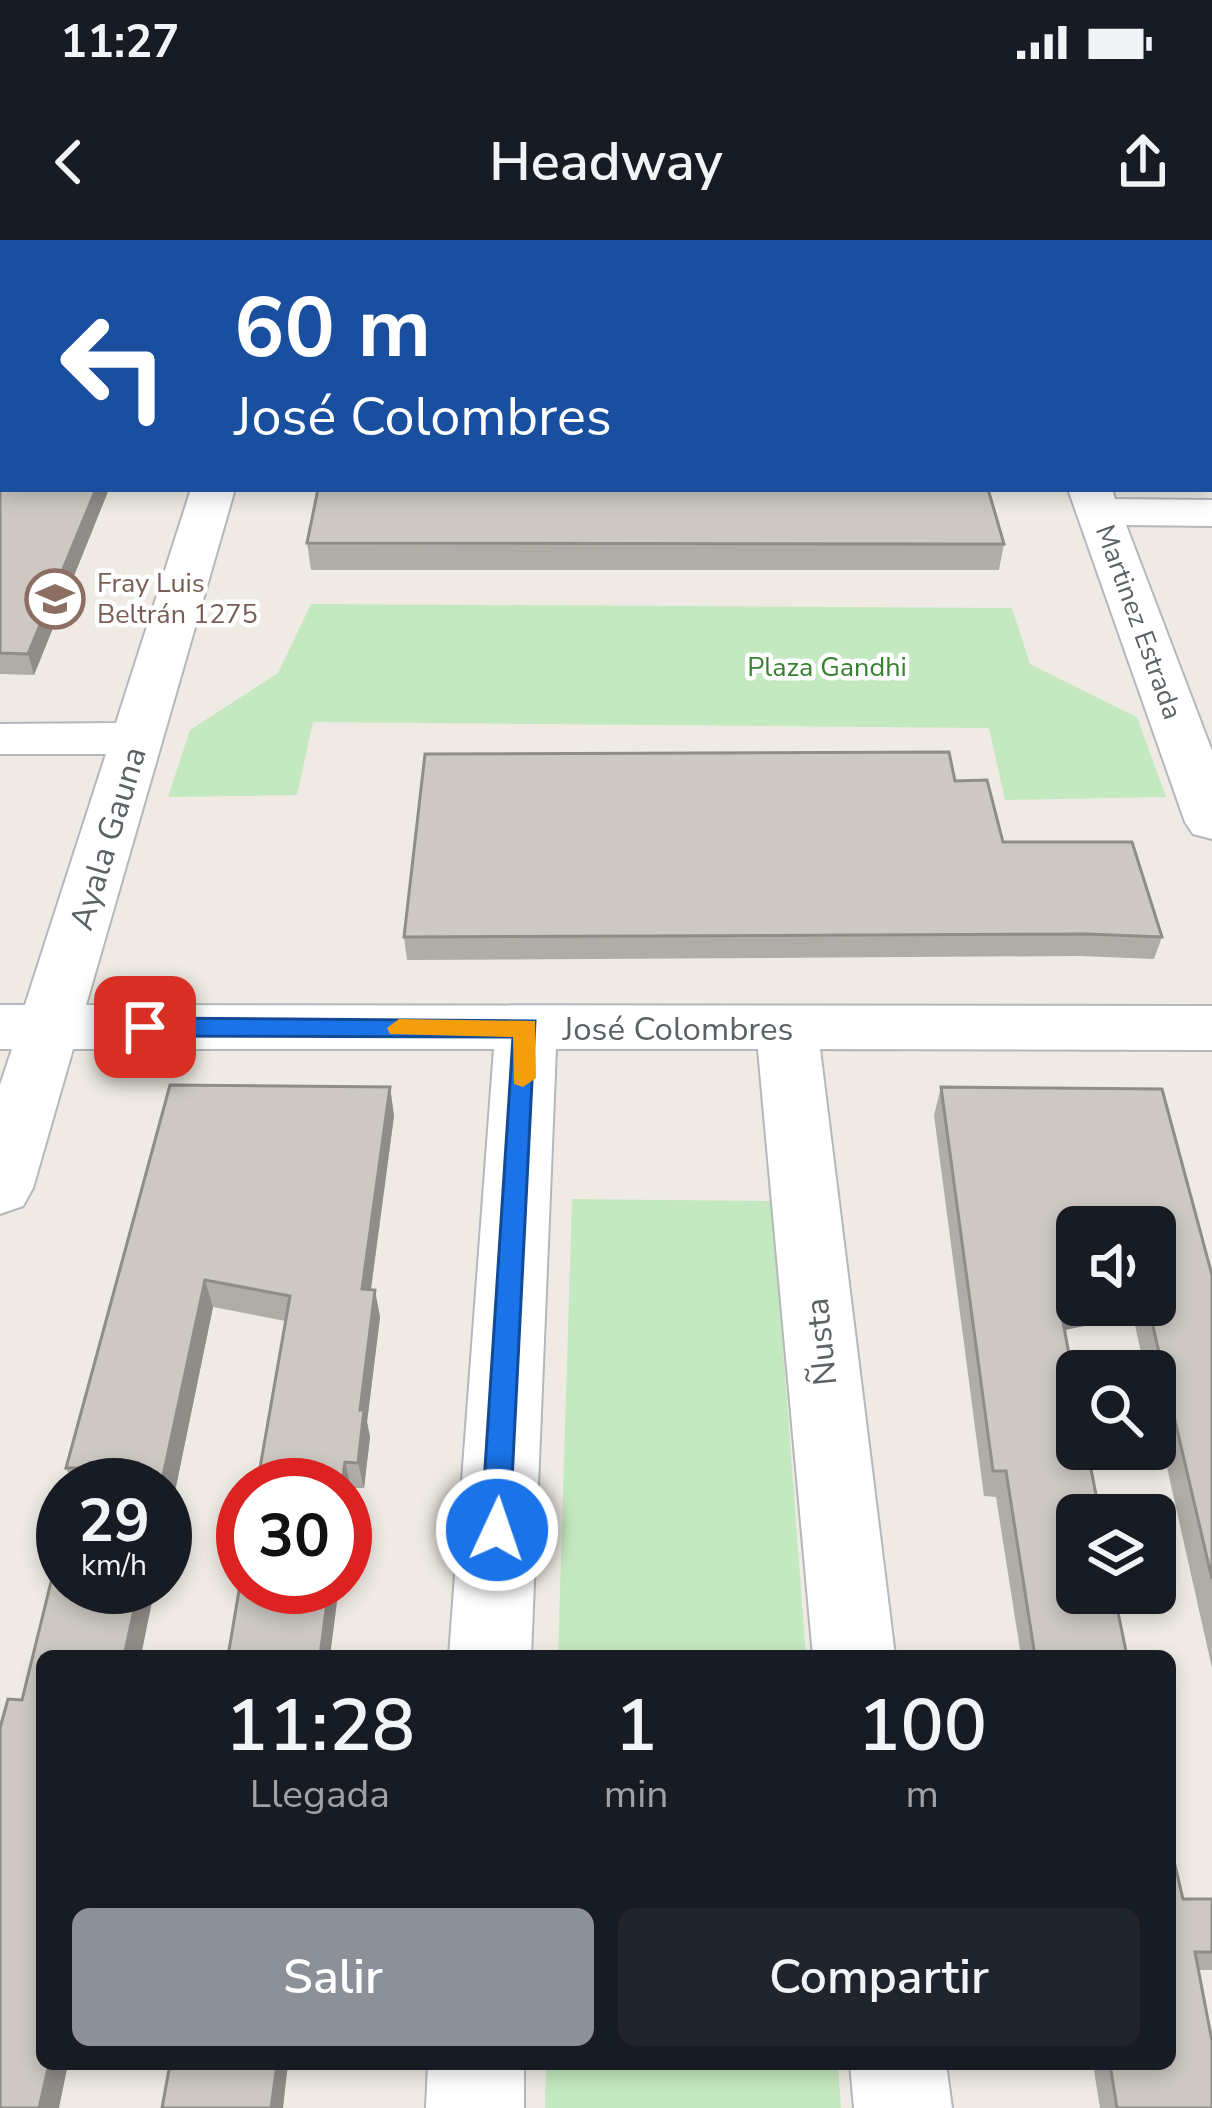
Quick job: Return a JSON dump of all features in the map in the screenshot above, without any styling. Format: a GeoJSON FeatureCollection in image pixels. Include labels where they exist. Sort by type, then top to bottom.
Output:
{"type":"FeatureCollection","features":[{"type":"Feature","properties":{"kind":"street","name":"Ayala Gauna"},"geometry":{"type":"LineString","coordinates":[[0,1188],[25,1027],[137,738],[212,492]]}},
{"type":"Feature","properties":{"kind":"street"},"geometry":{"type":"LineString","coordinates":[[1095,501],[1212,513]]}},
{"type":"Feature","properties":{"kind":"street","name":"Martinez Estrada"},"geometry":{"type":"LineString","coordinates":[[1095,501],[1212,822]]}},
{"type":"Feature","properties":{"kind":"street"},"geometry":{"type":"LineString","coordinates":[[0,739],[137,738]]}},
{"type":"Feature","properties":{"kind":"street","name":"José Colombres"},"geometry":{"type":"LineString","coordinates":[[25,1027],[1212,1028]]}},
{"type":"Feature","properties":{"kind":"street"},"geometry":{"type":"LineString","coordinates":[[490,1650],[526,1028]]}},
{"type":"Feature","properties":{"kind":"street","name":"Ñusta"},"geometry":{"type":"LineString","coordinates":[[787,1028],[853,1650]]}},
{"type":"Feature","properties":{"kind":"street"},"geometry":{"type":"LineString","coordinates":[[475,2108],[476,2070]]}},
{"type":"Feature","properties":{"kind":"street"},"geometry":{"type":"LineString","coordinates":[[899,2070],[903,2108]]}},
{"type":"Feature","properties":{"kind":"green space","name":"Plaza Gandhi"},"geometry":{"type":"Polygon","coordinates":[[[311,604],[1012,608],[1030,664],[1137,717],[1166,797],[1005,800],[989,728],[313,722],[297,795],[168,797],[190,730],[278,673],[311,604]]]}},
{"type":"Feature","properties":{"kind":"green space"},"geometry":{"type":"Polygon","coordinates":[[[572,1199],[772,1201],[806,1650],[558,1650],[572,1199]]]}},
{"type":"Feature","properties":{"kind":"green space"},"geometry":{"type":"Polygon","coordinates":[[[546,2070],[838,2070],[841,2108],[545,2108],[546,2070]]]}},
{"type":"Feature","properties":{"kind":"building"},"geometry":{"type":"Polygon","coordinates":[[[0,492],[95,492],[28,654],[0,653],[0,492]]]}},
{"type":"Feature","properties":{"kind":"building"},"geometry":{"type":"Polygon","coordinates":[[[317,492],[989,492],[1004,544],[307,543],[317,492]]]}},
{"type":"Feature","properties":{"kind":"building"},"geometry":{"type":"Polygon","coordinates":[[[949,752],[955,781],[987,780],[1003,842],[1132,842],[1162,937],[404,937],[425,754],[949,752]]]}},
{"type":"Feature","properties":{"kind":"building"},"geometry":{"type":"Polygon","coordinates":[[[170,1085],[390,1087],[362,1289],[375,1290],[359,1458],[262,1458],[290,1296],[205,1280],[167,1458],[69,1458],[170,1085]]]}},
{"type":"Feature","properties":{"kind":"building"},"geometry":{"type":"Polygon","coordinates":[[[941,1087],[1162,1089],[1212,1275],[1212,1579],[1176,1425],[1176,1350],[1159,1350],[1153,1326],[1176,1326],[1176,1206],[1056,1206],[1056,1326],[1064,1326],[1068,1350],[1056,1350],[1056,1470],[1091,1470],[1096,1494],[1056,1494],[1056,1614],[1118,1614],[1126,1650],[1034,1650],[1006,1471],[993,1471],[941,1087]]]}},
{"type":"Feature","properties":{"kind":"building"},"geometry":{"type":"Polygon","coordinates":[[[43,1614],[133,1614],[125,1650],[36,1650],[36,2070],[48,2070],[39,2108],[0,2108],[0,1728],[8,1699],[22,1700],[43,1614]]]}},
{"type":"Feature","properties":{"kind":"building"},"geometry":{"type":"Polygon","coordinates":[[[235,1614],[325,1614],[321,1650],[229,1650],[235,1614]]]}},
{"type":"Feature","properties":{"kind":"building"},"geometry":{"type":"Polygon","coordinates":[[[1176,1869],[1183,1899],[1212,1899],[1212,1952],[1195,1952],[1212,2041],[1212,2108],[1117,2108],[1111,2070],[1176,2070],[1176,1869]]]}},
{"type":"Feature","properties":{"kind":"building"},"geometry":{"type":"Polygon","coordinates":[[[169,2070],[276,2070],[271,2108],[162,2108],[169,2070]]]}},
{"type":"Feature","properties":{"kind":"slow traffic"},"geometry":{"type":"LineString","coordinates":[[399,1028],[526,1028],[523,1078]]}},
{"type":"Feature","properties":{"kind":"place","name":"Fray Luis Beltrán 1275"},"geometry":{"type":"Point","coordinates":[55,599]}},
{"type":"Feature","properties":{"kind":"route"},"geometry":{"type":"LineString","coordinates":[[145,1027],[526,1028],[497,1530]]}}]}
